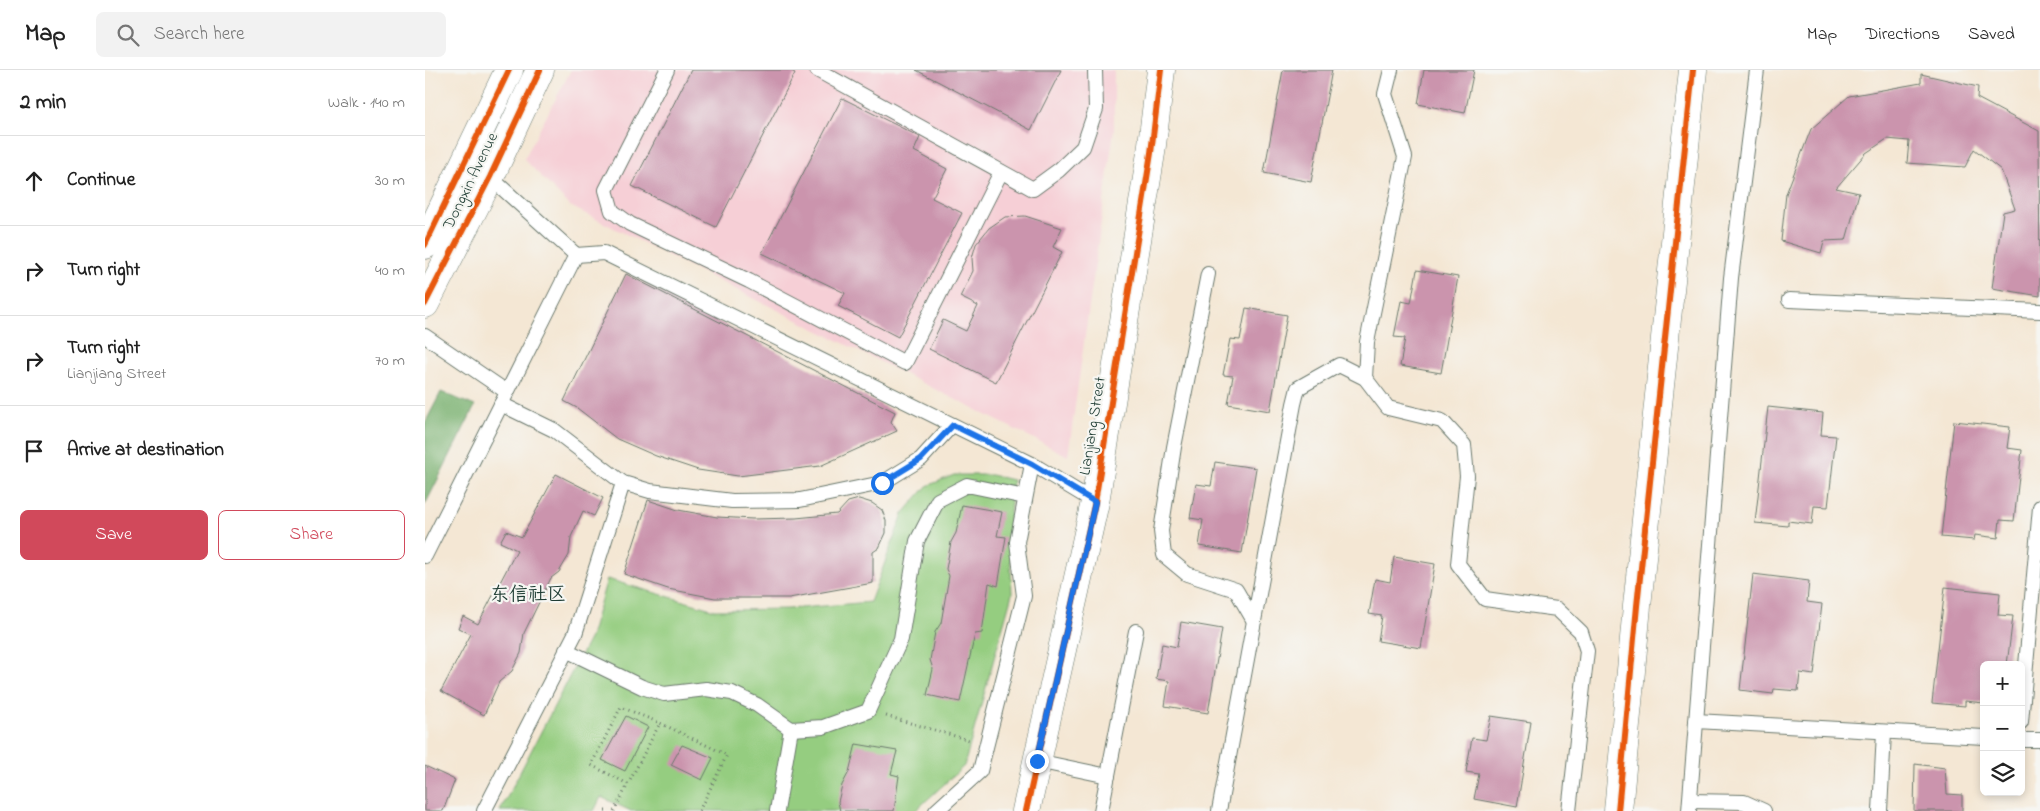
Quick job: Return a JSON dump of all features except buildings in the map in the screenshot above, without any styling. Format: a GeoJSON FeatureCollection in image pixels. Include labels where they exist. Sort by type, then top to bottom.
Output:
{"type":"FeatureCollection","features":[{"type":"Feature","properties":{"kind":"street","name":"Dongxin Avenue"},"geometry":{"type":"LineString","coordinates":[[425,245],[509,70]]}},
{"type":"Feature","properties":{"kind":"street","name":"Dongxin Avenue"},"geometry":{"type":"LineString","coordinates":[[425,304],[490,177],[540,70]]}},
{"type":"Feature","properties":{"kind":"street","name":"Lianjiang Street"},"geometry":{"type":"LineString","coordinates":[[1026,811],[1095,502],[1151,153],[1161,70]]}},
{"type":"Feature","properties":{"kind":"street"},"geometry":{"type":"LineString","coordinates":[[1618,811],[1637,606],[1693,70]]}},
{"type":"Feature","properties":{"kind":"lane"},"geometry":{"type":"LineString","coordinates":[[667,70],[606,190],[612,211],[631,224],[749,281],[905,363],[1001,172]]}},
{"type":"Feature","properties":{"kind":"lane"},"geometry":{"type":"LineString","coordinates":[[824,72],[1001,172],[1033,188],[1059,170],[1083,147],[1096,109],[1095,70]]}},
{"type":"Feature","properties":{"kind":"lane"},"geometry":{"type":"LineString","coordinates":[[1365,378],[1367,342],[1405,157],[1385,94],[1391,70]]}},
{"type":"Feature","properties":{"kind":"lane"},"geometry":{"type":"LineString","coordinates":[[1757,70],[1731,278],[1689,806],[1744,802],[1764,811]]}},
{"type":"Feature","properties":{"kind":"lane"},"geometry":{"type":"LineString","coordinates":[[490,177],[576,255],[604,252],[1032,464],[1095,502]]}},
{"type":"Feature","properties":{"kind":"lane"},"geometry":{"type":"LineString","coordinates":[[425,556],[576,255]]}},
{"type":"Feature","properties":{"kind":"lane"},"geometry":{"type":"LineString","coordinates":[[1208,274],[1172,456],[1161,531],[1164,555],[1187,574],[1235,590],[1255,620]]}},
{"type":"Feature","properties":{"kind":"lane"},"geometry":{"type":"LineString","coordinates":[[1789,300],[2040,311]]}},
{"type":"Feature","properties":{"kind":"lane"},"geometry":{"type":"LineString","coordinates":[[425,336],[504,398],[554,430],[623,483],[650,491],[732,501],[800,500],[882,483],[921,459],[953,425]]}},
{"type":"Feature","properties":{"kind":"lane"},"geometry":{"type":"LineString","coordinates":[[1219,811],[1298,388],[1339,366],[1365,378],[1388,408],[1442,421],[1464,445],[1467,476],[1458,564],[1485,599],[1557,609],[1581,632],[1587,651],[1569,811]]}},
{"type":"Feature","properties":{"kind":"lane"},"geometry":{"type":"LineString","coordinates":[[935,811],[980,771],[1025,596],[1017,542],[1032,464]]}},
{"type":"Feature","properties":{"kind":"lane"},"geometry":{"type":"LineString","coordinates":[[484,811],[575,634],[623,483]]}},
{"type":"Feature","properties":{"kind":"lane"},"geometry":{"type":"LineString","coordinates":[[566,650],[642,687],[664,694],[706,689],[733,693],[757,705],[791,729],[823,727],[868,711],[901,639],[917,541],[938,500],[967,485],[1025,498]]}},
{"type":"Feature","properties":{"kind":"lane"},"geometry":{"type":"LineString","coordinates":[[2023,706],[2039,538],[2040,507]]}},
{"type":"Feature","properties":{"kind":"lane"},"geometry":{"type":"LineString","coordinates":[[1101,811],[1136,631]]}},
{"type":"Feature","properties":{"kind":"lane"},"geometry":{"type":"LineString","coordinates":[[1696,721],[1980,738]]}},
{"type":"Feature","properties":{"kind":"lane"},"geometry":{"type":"LineString","coordinates":[[777,811],[791,729]]}},
{"type":"Feature","properties":{"kind":"lane"},"geometry":{"type":"LineString","coordinates":[[1880,811],[1884,732]]}},
{"type":"Feature","properties":{"kind":"lane"},"geometry":{"type":"LineString","coordinates":[[2025,740],[2040,740]]}},
{"type":"Feature","properties":{"kind":"lane"},"geometry":{"type":"LineString","coordinates":[[1037,761],[1108,776]]}},
{"type":"Feature","properties":{"kind":"path"},"geometry":{"type":"LineString","coordinates":[[628,784],[591,765],[621,707],[660,723],[727,755],[699,811]]}},
{"type":"Feature","properties":{"kind":"path"},"geometry":{"type":"LineString","coordinates":[[868,711],[987,745]]}},
{"type":"Feature","properties":{"kind":"path"},"geometry":{"type":"LineString","coordinates":[[614,811],[660,723]]}},
{"type":"Feature","properties":{"kind":"shaded area"},"geometry":{"type":"Polygon","coordinates":[[[571,70],[1114,70],[1114,130],[1068,456],[570,206],[524,159],[571,70]]]}},
{"type":"Feature","properties":{"kind":"green space"},"geometry":{"type":"Polygon","coordinates":[[[441,392],[475,406],[425,505],[425,423],[441,392]]]}},
{"type":"Feature","properties":{"kind":"green space"},"geometry":{"type":"Polygon","coordinates":[[[954,475],[991,475],[1013,480],[1009,525],[1012,594],[964,766],[915,811],[631,811],[601,797],[594,811],[500,811],[590,637],[607,579],[715,610],[788,609],[870,602],[903,514],[927,486],[954,475]]]}},
{"type":"Feature","properties":{"kind":"cycle path"},"geometry":{"type":"LineString","coordinates":[[425,245],[509,70]]}},
{"type":"Feature","properties":{"kind":"cycle path"},"geometry":{"type":"LineString","coordinates":[[425,304],[490,177],[540,70]]}},
{"type":"Feature","properties":{"kind":"cycle path"},"geometry":{"type":"LineString","coordinates":[[1026,811],[1095,502],[1151,153],[1161,70]]}},
{"type":"Feature","properties":{"kind":"cycle path"},"geometry":{"type":"LineString","coordinates":[[1618,811],[1637,606],[1693,70]]}},
{"type":"Feature","properties":{"kind":"district","name":"东信社区"},"geometry":{"type":"Point","coordinates":[528,595]}},
{"type":"Feature","properties":{"kind":"route"},"geometry":{"type":"LineString","coordinates":[[882,483],[921,459],[953,425],[1032,464],[1095,502],[1037,761]]}}]}
